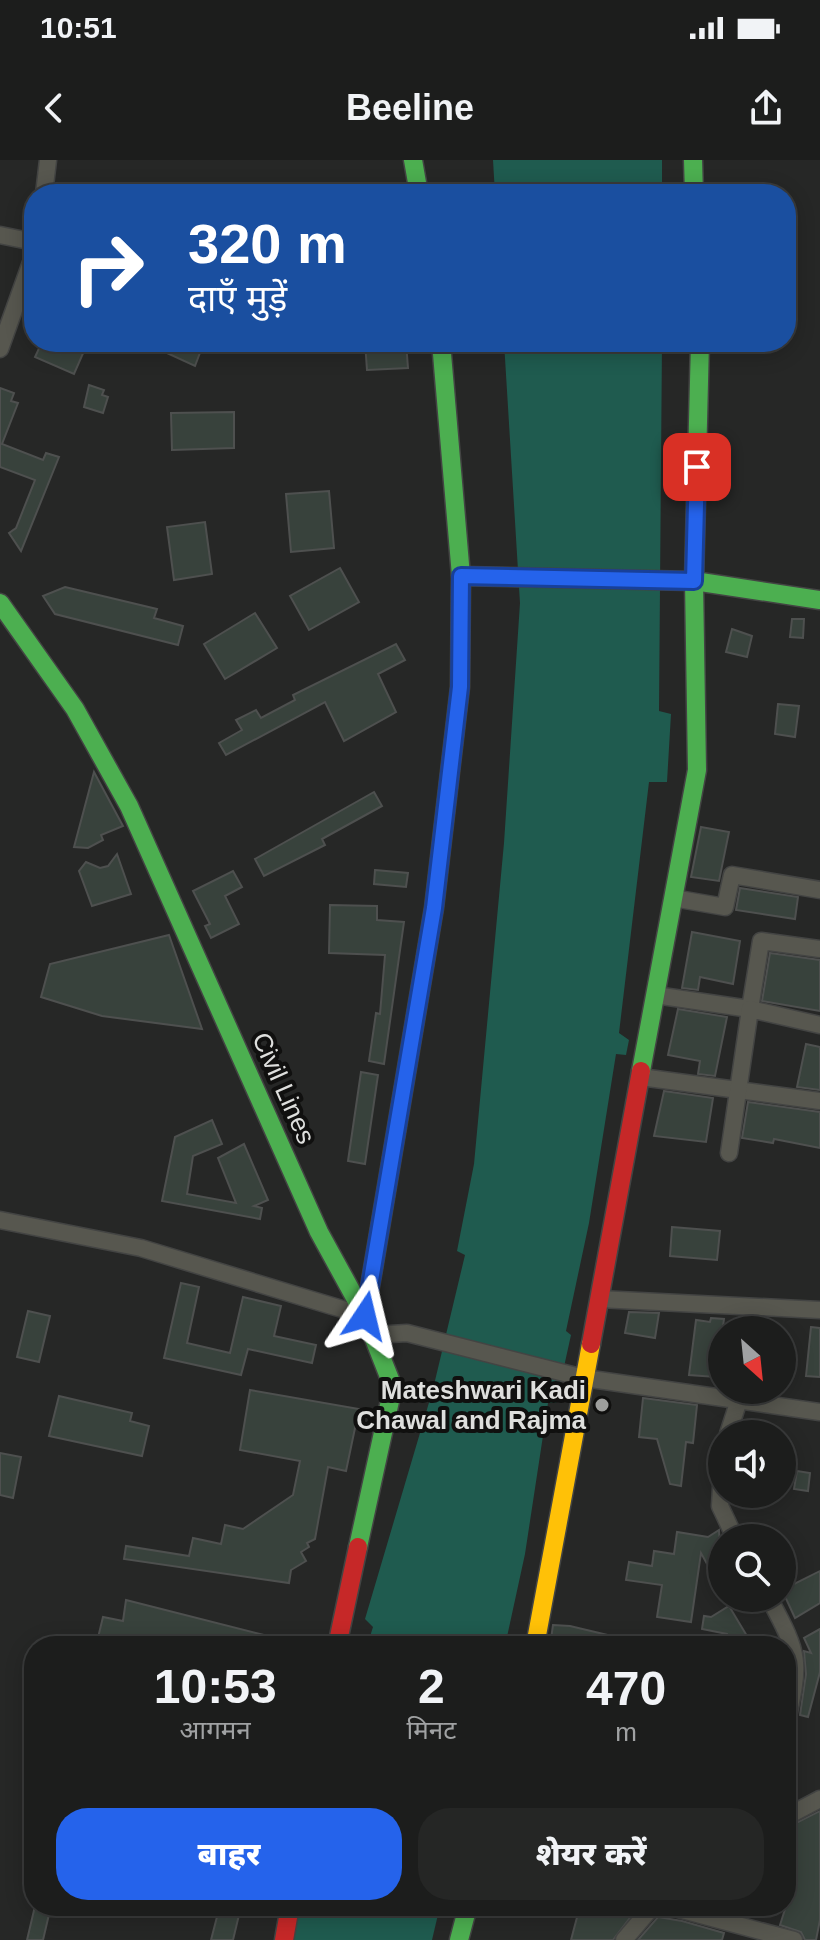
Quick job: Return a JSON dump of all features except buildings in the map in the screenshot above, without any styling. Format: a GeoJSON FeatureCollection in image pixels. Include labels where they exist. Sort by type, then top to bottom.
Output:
{"type":"FeatureCollection","features":[{"type":"Feature","properties":{"kind":"street"},"geometry":{"type":"LineString","coordinates":[[45,184],[48,160]]}},
{"type":"Feature","properties":{"kind":"street"},"geometry":{"type":"LineString","coordinates":[[413,160],[417,184]]}},
{"type":"Feature","properties":{"kind":"street"},"geometry":{"type":"LineString","coordinates":[[693,160],[694,184]]}},
{"type":"Feature","properties":{"kind":"street"},"geometry":{"type":"LineString","coordinates":[[0,235],[24,240]]}},
{"type":"Feature","properties":{"kind":"street"},"geometry":{"type":"LineString","coordinates":[[0,349],[24,282]]}},
{"type":"Feature","properties":{"kind":"street"},"geometry":{"type":"LineString","coordinates":[[0,1220],[141,1248],[365,1316],[434,908],[460,687],[461,576],[442,352]]}},
{"type":"Feature","properties":{"kind":"street"},"geometry":{"type":"LineString","coordinates":[[537,1636],[578,1377],[599,1299],[697,770],[694,581],[700,352]]}},
{"type":"Feature","properties":{"kind":"street"},"geometry":{"type":"LineString","coordinates":[[461,576],[694,581],[820,600]]}},
{"type":"Feature","properties":{"kind":"street","name":"Civil Lines"},"geometry":{"type":"LineString","coordinates":[[0,603],[75,709],[129,806],[319,1232],[365,1316],[393,1387],[339,1636]]}},
{"type":"Feature","properties":{"kind":"street"},"geometry":{"type":"LineString","coordinates":[[673,898],[725,907],[732,875],[820,890]]}},
{"type":"Feature","properties":{"kind":"street"},"geometry":{"type":"LineString","coordinates":[[729,1153],[761,941],[820,949]]}},
{"type":"Feature","properties":{"kind":"street"},"geometry":{"type":"LineString","coordinates":[[655,995],[750,1009],[820,1025]]}},
{"type":"Feature","properties":{"kind":"street"},"geometry":{"type":"LineString","coordinates":[[648,1078],[738,1087],[820,1101]]}},
{"type":"Feature","properties":{"kind":"street"},"geometry":{"type":"LineString","coordinates":[[599,1299],[820,1310]]}},
{"type":"Feature","properties":{"kind":"street"},"geometry":{"type":"LineString","coordinates":[[373,1335],[407,1333],[578,1377],[708,1396]]}},
{"type":"Feature","properties":{"kind":"street"},"geometry":{"type":"LineString","coordinates":[[766,1404],[820,1412]]}},
{"type":"Feature","properties":{"kind":"street"},"geometry":{"type":"LineString","coordinates":[[777,1612],[790,1636]]}},
{"type":"Feature","properties":{"kind":"street"},"geometry":{"type":"LineString","coordinates":[[796,1812],[820,1799]]}},
{"type":"Feature","properties":{"kind":"street"},"geometry":{"type":"LineString","coordinates":[[284,1940],[288,1916]]}},
{"type":"Feature","properties":{"kind":"street"},"geometry":{"type":"LineString","coordinates":[[459,1940],[465,1916]]}},
{"type":"Feature","properties":{"kind":"street"},"geometry":{"type":"LineString","coordinates":[[624,1940],[644,1916]]}},
{"type":"Feature","properties":{"kind":"street"},"geometry":{"type":"LineString","coordinates":[[704,1916],[794,1940]]}},
{"type":"Feature","properties":{"kind":"shaded area"},"geometry":{"type":"Polygon","coordinates":[[[493,160],[662,160],[662,184],[494,184],[493,160]]]}},
{"type":"Feature","properties":{"kind":"shaded area"},"geometry":{"type":"Polygon","coordinates":[[[505,352],[662,352],[659,711],[671,714],[667,782],[649,782],[619,1033],[629,1040],[626,1055],[616,1054],[589,1223],[566,1331],[571,1335],[556,1403],[548,1403],[525,1554],[507,1636],[370,1636],[373,1627],[365,1619],[433,1389],[465,1255],[457,1251],[474,1164],[504,843],[520,603],[505,352]]]}},
{"type":"Feature","properties":{"kind":"shaded area"},"geometry":{"type":"Polygon","coordinates":[[[298,1916],[438,1916],[432,1940],[292,1940],[298,1916]]]}},
{"type":"Feature","properties":{"kind":"traffic: fast"},"geometry":{"type":"LineString","coordinates":[[413,160],[417,184]]}},
{"type":"Feature","properties":{"kind":"traffic: fast"},"geometry":{"type":"LineString","coordinates":[[693,160],[694,184]]}},
{"type":"Feature","properties":{"kind":"traffic: fast"},"geometry":{"type":"LineString","coordinates":[[365,1316],[434,908],[460,687],[461,576],[442,352]]}},
{"type":"Feature","properties":{"kind":"traffic: fast"},"geometry":{"type":"LineString","coordinates":[[641,1071],[697,770],[694,581],[700,352]]}},
{"type":"Feature","properties":{"kind":"traffic: fast"},"geometry":{"type":"LineString","coordinates":[[461,576],[694,581],[820,600]]}},
{"type":"Feature","properties":{"kind":"traffic: fast"},"geometry":{"type":"LineString","coordinates":[[0,603],[75,709],[129,806],[319,1232],[365,1316],[393,1387],[358,1547]]}},
{"type":"Feature","properties":{"kind":"traffic: fast"},"geometry":{"type":"LineString","coordinates":[[459,1940],[465,1916]]}},
{"type":"Feature","properties":{"kind":"traffic: slow"},"geometry":{"type":"LineString","coordinates":[[537,1636],[591,1344]]}},
{"type":"Feature","properties":{"kind":"traffic: jam"},"geometry":{"type":"LineString","coordinates":[[591,1344],[641,1071]]}},
{"type":"Feature","properties":{"kind":"traffic: jam"},"geometry":{"type":"LineString","coordinates":[[339,1636],[358,1547]]}},
{"type":"Feature","properties":{"kind":"traffic: jam"},"geometry":{"type":"LineString","coordinates":[[284,1940],[288,1916]]}},
{"type":"Feature","properties":{"kind":"place","name":"Mateshwari Kadi Chawal and Rajma"},"geometry":{"type":"Point","coordinates":[602,1405]}},
{"type":"Feature","properties":{"kind":"route"},"geometry":{"type":"LineString","coordinates":[[365,1316],[434,908],[460,687],[461,576],[694,581],[697,467]]}}]}
